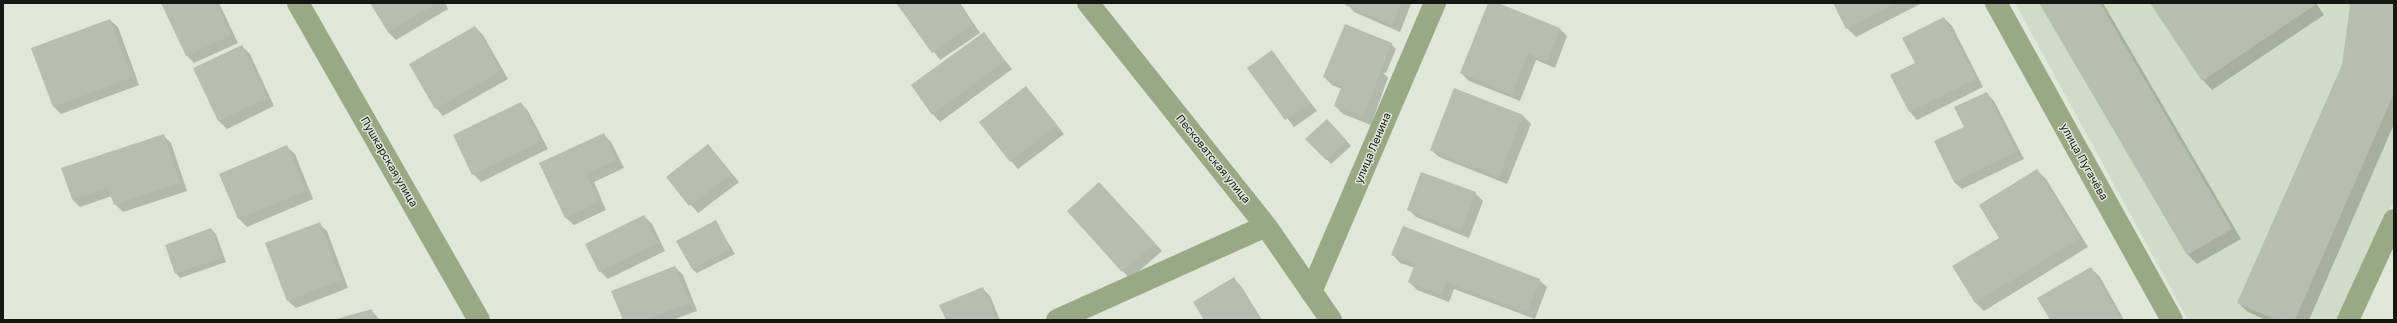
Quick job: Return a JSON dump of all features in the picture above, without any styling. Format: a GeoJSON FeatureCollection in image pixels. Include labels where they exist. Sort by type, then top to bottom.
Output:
{"type":"FeatureCollection","features":[{"type":"Feature","properties":{"kind":"street","name":"Пушкарская улица"},"geometry":{"type":"LineString","coordinates":[[298,3],[479,320]]}},
{"type":"Feature","properties":{"kind":"street","name":"Песковатская улица"},"geometry":{"type":"LineString","coordinates":[[1088,3],[1266,226],[1331,320]]}},
{"type":"Feature","properties":{"kind":"street","name":"улица Ленина"},"geometry":{"type":"LineString","coordinates":[[1311,292],[1435,3]]}},
{"type":"Feature","properties":{"kind":"street","name":"улица Пугачёва"},"geometry":{"type":"LineString","coordinates":[[1996,3],[2172,320]]}},
{"type":"Feature","properties":{"kind":"street"},"geometry":{"type":"LineString","coordinates":[[2348,320],[2394,220]]}},
{"type":"Feature","properties":{"kind":"street"},"geometry":{"type":"LineString","coordinates":[[1057,320],[1266,226]]}},
{"type":"Feature","properties":{"kind":"shaded area"},"geometry":{"type":"Polygon","coordinates":[[[2015,3],[2394,3],[2394,200],[2338,320],[2188,320],[2015,3]]]}},
{"type":"Feature","properties":{"kind":"building"},"geometry":{"type":"Polygon","coordinates":[[[161,3],[216,3],[231,35],[186,56],[161,3]]]}},
{"type":"Feature","properties":{"kind":"building"},"geometry":{"type":"Polygon","coordinates":[[[370,3],[437,3],[388,32],[370,3]]]}},
{"type":"Feature","properties":{"kind":"building"},"geometry":{"type":"Polygon","coordinates":[[[896,3],[958,3],[973,24],[932,53],[896,3]]]}},
{"type":"Feature","properties":{"kind":"building"},"geometry":{"type":"Polygon","coordinates":[[[1346,3],[1401,3],[1392,25],[1345,5],[1346,3]]]}},
{"type":"Feature","properties":{"kind":"building"},"geometry":{"type":"Polygon","coordinates":[[[1488,3],[1498,3],[1560,28],[1547,61],[1528,53],[1512,94],[1460,73],[1488,3]]]}},
{"type":"Feature","properties":{"kind":"building"},"geometry":{"type":"Polygon","coordinates":[[[1833,3],[1896,3],[1846,29],[1833,3]]]}},
{"type":"Feature","properties":{"kind":"building"},"geometry":{"type":"Polygon","coordinates":[[[2039,3],[2100,3],[2232,229],[2187,255],[2039,3]]]}},
{"type":"Feature","properties":{"kind":"building"},"geometry":{"type":"Polygon","coordinates":[[[2150,3],[2314,3],[2315,5],[2202,81],[2150,3]]]}},
{"type":"Feature","properties":{"kind":"building"},"geometry":{"type":"Polygon","coordinates":[[[2348,3],[2394,3],[2394,93],[2295,320],[2276,320],[2237,303],[2342,65],[2350,6],[2348,3]]]}},
{"type":"Feature","properties":{"kind":"building"},"geometry":{"type":"Polygon","coordinates":[[[1944,17],[1976,79],[1909,112],[1890,75],[1915,63],[1902,38],[1944,17]]]}},
{"type":"Feature","properties":{"kind":"building"},"geometry":{"type":"Polygon","coordinates":[[[110,19],[132,77],[53,107],[31,48],[110,19]]]}},
{"type":"Feature","properties":{"kind":"building"},"geometry":{"type":"Polygon","coordinates":[[[1345,24],[1392,43],[1363,117],[1334,106],[1342,85],[1323,77],[1345,24]]]}},
{"type":"Feature","properties":{"kind":"building"},"geometry":{"type":"Polygon","coordinates":[[[475,26],[501,71],[435,109],[409,64],[475,26]]]}},
{"type":"Feature","properties":{"kind":"building"},"geometry":{"type":"Polygon","coordinates":[[[984,32],[1005,61],[932,115],[911,85],[984,32]]]}},
{"type":"Feature","properties":{"kind":"building"},"geometry":{"type":"Polygon","coordinates":[[[242,45],[267,98],[218,121],[193,68],[242,45]]]}},
{"type":"Feature","properties":{"kind":"building"},"geometry":{"type":"Polygon","coordinates":[[[1272,50],[1310,103],[1285,120],[1247,68],[1272,50]]]}},
{"type":"Feature","properties":{"kind":"building"},"geometry":{"type":"Polygon","coordinates":[[[1026,86],[1057,125],[1010,162],[979,122],[1026,86]]]}},
{"type":"Feature","properties":{"kind":"building"},"geometry":{"type":"Polygon","coordinates":[[[1454,88],[1523,115],[1499,177],[1430,150],[1454,88]]]}},
{"type":"Feature","properties":{"kind":"building"},"geometry":{"type":"Polygon","coordinates":[[[1987,92],[2017,151],[1954,182],[1934,141],[1964,127],[1954,107],[1987,92]]]}},
{"type":"Feature","properties":{"kind":"building"},"geometry":{"type":"Polygon","coordinates":[[[521,102],[541,141],[472,175],[453,135],[521,102]]]}},
{"type":"Feature","properties":{"kind":"building"},"geometry":{"type":"Polygon","coordinates":[[[1327,119],[1347,141],[1326,160],[1305,139],[1327,119]]]}},
{"type":"Feature","properties":{"kind":"building"},"geometry":{"type":"Polygon","coordinates":[[[604,133],[617,160],[586,174],[599,202],[565,218],[539,163],[604,133]]]}},
{"type":"Feature","properties":{"kind":"building"},"geometry":{"type":"Polygon","coordinates":[[[164,134],[180,183],[114,205],[108,188],[72,199],[61,168],[164,134]]]}},
{"type":"Feature","properties":{"kind":"building"},"geometry":{"type":"Polygon","coordinates":[[[708,144],[732,174],[689,206],[666,177],[708,144]]]}},
{"type":"Feature","properties":{"kind":"building"},"geometry":{"type":"Polygon","coordinates":[[[287,145],[306,191],[238,219],[219,174],[287,145]]]}},
{"type":"Feature","properties":{"kind":"building"},"geometry":{"type":"Polygon","coordinates":[[[2037,169],[2080,238],[1975,303],[1952,266],[1999,238],[1979,205],[2037,169]]]}},
{"type":"Feature","properties":{"kind":"building"},"geometry":{"type":"Polygon","coordinates":[[[1421,172],[1476,192],[1461,230],[1407,210],[1421,172]]]}},
{"type":"Feature","properties":{"kind":"building"},"geometry":{"type":"Polygon","coordinates":[[[1099,182],[1155,243],[1122,272],[1067,211],[1099,182]]]}},
{"type":"Feature","properties":{"kind":"building"},"geometry":{"type":"Polygon","coordinates":[[[644,215],[658,243],[599,272],[585,244],[644,215]]]}},
{"type":"Feature","properties":{"kind":"building"},"geometry":{"type":"Polygon","coordinates":[[[716,220],[731,249],[692,269],[676,241],[716,220]]]}},
{"type":"Feature","properties":{"kind":"building"},"geometry":{"type":"Polygon","coordinates":[[[320,222],[341,280],[287,301],[265,243],[320,222]]]}},
{"type":"Feature","properties":{"kind":"building"},"geometry":{"type":"Polygon","coordinates":[[[1403,226],[1540,279],[1527,312],[1446,282],[1441,295],[1408,282],[1415,264],[1391,255],[1403,226]]]}},
{"type":"Feature","properties":{"kind":"building"},"geometry":{"type":"Polygon","coordinates":[[[211,228],[222,258],[175,274],[165,245],[211,228]]]}},
{"type":"Feature","properties":{"kind":"building"},"geometry":{"type":"Polygon","coordinates":[[[675,266],[690,303],[644,320],[623,320],[611,291],[675,266]]]}},
{"type":"Feature","properties":{"kind":"building"},"geometry":{"type":"Polygon","coordinates":[[[2091,267],[2121,320],[2050,320],[2037,298],[2091,267]]]}},
{"type":"Feature","properties":{"kind":"building"},"geometry":{"type":"Polygon","coordinates":[[[1234,277],[1260,320],[1204,320],[1193,302],[1234,277]]]}},
{"type":"Feature","properties":{"kind":"building"},"geometry":{"type":"Polygon","coordinates":[[[983,287],[997,320],[946,320],[939,305],[983,287]]]}},
{"type":"Feature","properties":{"kind":"building"},"geometry":{"type":"Polygon","coordinates":[[[372,309],[374,320],[333,320],[372,309]]]}}]}
